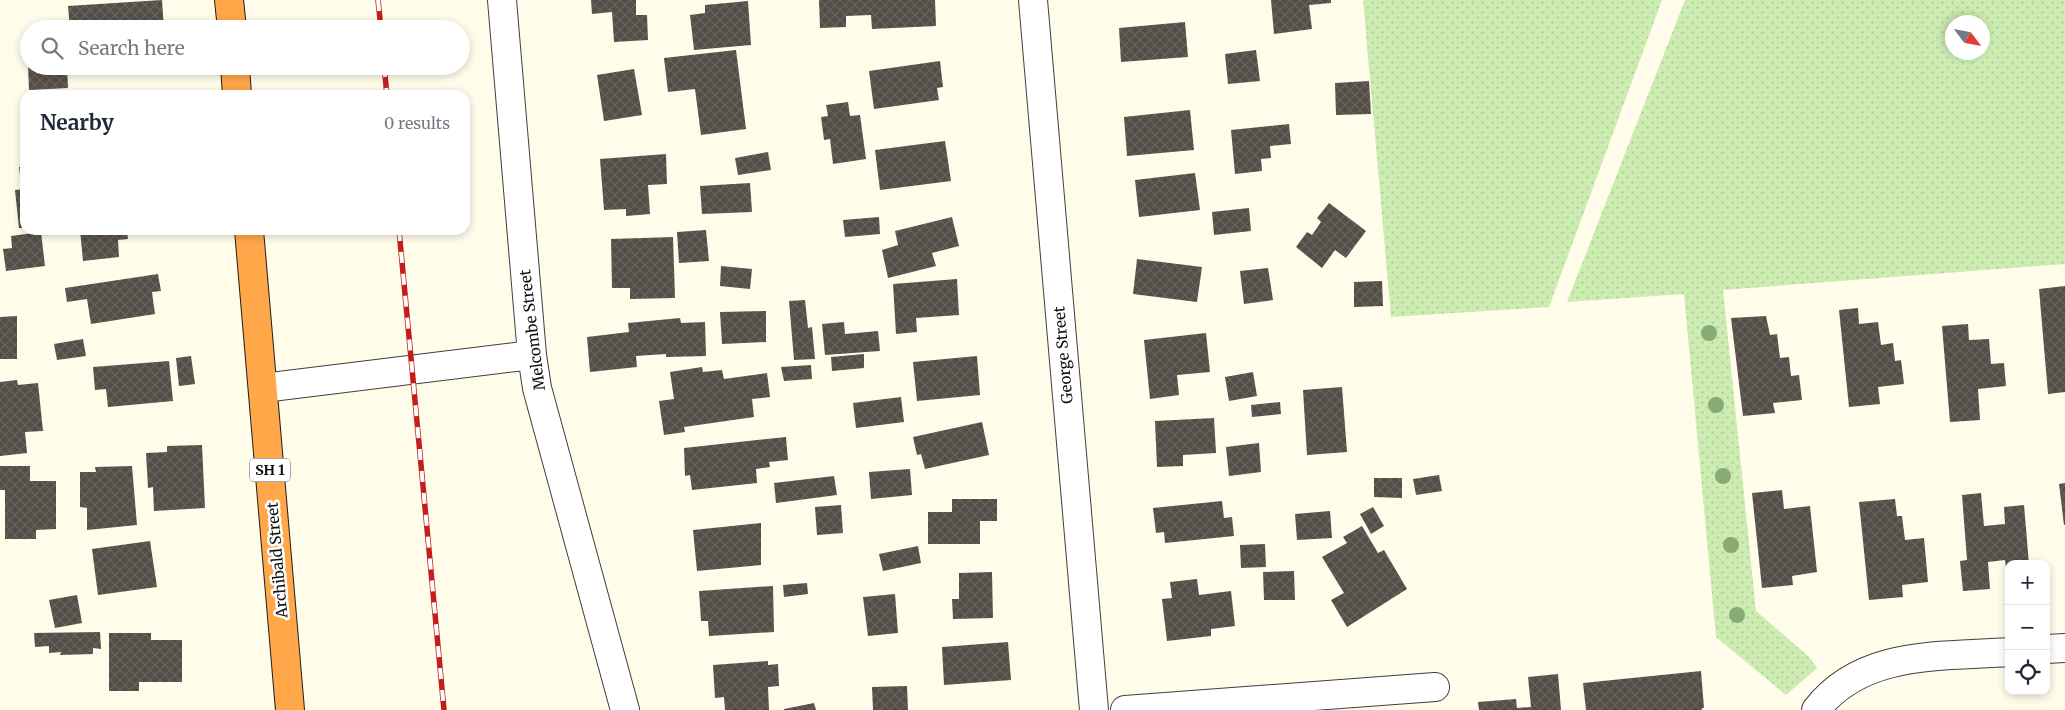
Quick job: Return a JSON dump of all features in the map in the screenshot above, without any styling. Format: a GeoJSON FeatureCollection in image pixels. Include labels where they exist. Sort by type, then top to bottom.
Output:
{"type":"FeatureCollection","features":[{"type":"Feature","properties":{"kind":"highway"},"geometry":{"type":"LineString","coordinates":[[229,0],[231,20]]}},
{"type":"Feature","properties":{"kind":"highway"},"geometry":{"type":"LineString","coordinates":[[236,75],[237,90]]}},
{"type":"Feature","properties":{"kind":"highway","name":"Archibald Street"},"geometry":{"type":"LineString","coordinates":[[249,235],[290,710]]}},
{"type":"Feature","properties":{"kind":"street","name":"Melcombe Street"},"geometry":{"type":"LineString","coordinates":[[502,0],[532,354],[537,388],[625,710]]}},
{"type":"Feature","properties":{"kind":"street","name":"George Street"},"geometry":{"type":"LineString","coordinates":[[1033,0],[1094,710]]}},
{"type":"Feature","properties":{"kind":"street"},"geometry":{"type":"LineString","coordinates":[[263,388],[532,354]]}},
{"type":"Feature","properties":{"kind":"street"},"geometry":{"type":"LineString","coordinates":[[2050,650],[2065,648]]}},
{"type":"Feature","properties":{"kind":"street"},"geometry":{"type":"LineString","coordinates":[[1816,710],[1840,685],[1861,673],[1887,663],[1914,659],[2005,652]]}},
{"type":"Feature","properties":{"kind":"street"},"geometry":{"type":"LineString","coordinates":[[1126,710],[1435,687]]}},
{"type":"Feature","properties":{"kind":"green space"},"geometry":{"type":"Polygon","coordinates":[[[1363,0],[1662,0],[1549,307],[1391,317],[1363,0]]]}},
{"type":"Feature","properties":{"kind":"green space"},"geometry":{"type":"Polygon","coordinates":[[[1685,0],[2065,0],[2065,264],[1723,290],[1756,611],[1809,657],[1817,668],[1786,695],[1716,637],[1684,294],[1567,302],[1685,0]]]}},
{"type":"Feature","properties":{"kind":"building"},"geometry":{"type":"Polygon","coordinates":[[[162,0],[163,20],[69,20],[68,6],[162,0]]]}},
{"type":"Feature","properties":{"kind":"building"},"geometry":{"type":"Polygon","coordinates":[[[591,0],[636,0],[636,15],[647,15],[648,40],[614,42],[612,12],[592,14],[591,0]]]}},
{"type":"Feature","properties":{"kind":"building"},"geometry":{"type":"Polygon","coordinates":[[[819,0],[935,0],[936,26],[872,29],[871,15],[846,16],[846,27],[820,28],[819,0]]]}},
{"type":"Feature","properties":{"kind":"building"},"geometry":{"type":"Polygon","coordinates":[[[1271,0],[1331,0],[1331,3],[1309,5],[1312,29],[1274,34],[1271,0]]]}},
{"type":"Feature","properties":{"kind":"building"},"geometry":{"type":"Polygon","coordinates":[[[748,1],[751,45],[694,50],[690,15],[705,13],[705,5],[748,1]]]}},
{"type":"Feature","properties":{"kind":"building"},"geometry":{"type":"Polygon","coordinates":[[[1185,22],[1188,57],[1121,62],[1119,28],[1185,22]]]}},
{"type":"Feature","properties":{"kind":"building"},"geometry":{"type":"Polygon","coordinates":[[[736,50],[746,129],[701,135],[695,89],[668,92],[664,58],[736,50]]]}},
{"type":"Feature","properties":{"kind":"building"},"geometry":{"type":"Polygon","coordinates":[[[1256,50],[1260,81],[1228,84],[1225,54],[1256,50]]]}},
{"type":"Feature","properties":{"kind":"building"},"geometry":{"type":"Polygon","coordinates":[[[940,61],[943,87],[937,88],[939,100],[874,109],[869,71],[940,61]]]}},
{"type":"Feature","properties":{"kind":"building"},"geometry":{"type":"Polygon","coordinates":[[[634,69],[642,115],[604,121],[597,75],[634,69]]]}},
{"type":"Feature","properties":{"kind":"building"},"geometry":{"type":"Polygon","coordinates":[[[28,75],[67,75],[68,88],[29,90],[28,75]]]}},
{"type":"Feature","properties":{"kind":"building"},"geometry":{"type":"Polygon","coordinates":[[[1369,81],[1371,114],[1336,115],[1335,83],[1369,81]]]}},
{"type":"Feature","properties":{"kind":"building"},"geometry":{"type":"Polygon","coordinates":[[[848,102],[850,116],[860,115],[866,159],[833,164],[830,139],[824,140],[821,117],[828,116],[826,105],[848,102]]]}},
{"type":"Feature","properties":{"kind":"building"},"geometry":{"type":"Polygon","coordinates":[[[1190,110],[1194,150],[1127,156],[1124,117],[1190,110]]]}},
{"type":"Feature","properties":{"kind":"building"},"geometry":{"type":"Polygon","coordinates":[[[1289,124],[1291,144],[1270,146],[1271,158],[1261,159],[1262,171],[1235,174],[1231,130],[1289,124]]]}},
{"type":"Feature","properties":{"kind":"building"},"geometry":{"type":"Polygon","coordinates":[[[945,141],[951,181],[880,190],[875,150],[945,141]]]}},
{"type":"Feature","properties":{"kind":"building"},"geometry":{"type":"Polygon","coordinates":[[[768,152],[771,170],[738,175],[735,158],[768,152]]]}},
{"type":"Feature","properties":{"kind":"building"},"geometry":{"type":"Polygon","coordinates":[[[666,154],[667,184],[648,185],[650,214],[626,216],[626,209],[604,210],[600,159],[666,154]]]}},
{"type":"Feature","properties":{"kind":"building"},"geometry":{"type":"Polygon","coordinates":[[[1195,173],[1200,210],[1139,217],[1135,180],[1195,173]]]}},
{"type":"Feature","properties":{"kind":"building"},"geometry":{"type":"Polygon","coordinates":[[[750,183],[752,212],[702,214],[700,186],[750,183]]]}},
{"type":"Feature","properties":{"kind":"building"},"geometry":{"type":"Polygon","coordinates":[[[15,190],[20,190],[20,228],[19,228],[15,190]]]}},
{"type":"Feature","properties":{"kind":"building"},"geometry":{"type":"Polygon","coordinates":[[[1329,203],[1366,231],[1346,258],[1335,250],[1322,268],[1296,247],[1307,232],[1312,235],[1321,222],[1317,218],[1329,203]]]}},
{"type":"Feature","properties":{"kind":"building"},"geometry":{"type":"Polygon","coordinates":[[[1249,208],[1251,231],[1214,235],[1212,212],[1249,208]]]}},
{"type":"Feature","properties":{"kind":"building"},"geometry":{"type":"Polygon","coordinates":[[[879,217],[880,234],[845,237],[843,220],[879,217]]]}},
{"type":"Feature","properties":{"kind":"building"},"geometry":{"type":"Polygon","coordinates":[[[952,217],[959,246],[932,253],[936,266],[888,278],[882,250],[898,245],[895,231],[952,217]]]}},
{"type":"Feature","properties":{"kind":"building"},"geometry":{"type":"Polygon","coordinates":[[[706,230],[709,261],[679,263],[677,232],[706,230]]]}},
{"type":"Feature","properties":{"kind":"building"},"geometry":{"type":"Polygon","coordinates":[[[41,235],[45,266],[6,271],[3,249],[12,248],[11,236],[41,235]]]}},
{"type":"Feature","properties":{"kind":"building"},"geometry":{"type":"Polygon","coordinates":[[[80,235],[128,235],[128,239],[118,240],[119,257],[83,261],[80,235]]]}},
{"type":"Feature","properties":{"kind":"building"},"geometry":{"type":"Polygon","coordinates":[[[673,237],[675,298],[630,299],[630,288],[612,288],[611,239],[673,237]]]}},
{"type":"Feature","properties":{"kind":"building"},"geometry":{"type":"Polygon","coordinates":[[[1137,259],[1202,267],[1197,302],[1133,294],[1137,259]]]}},
{"type":"Feature","properties":{"kind":"building"},"geometry":{"type":"Polygon","coordinates":[[[721,266],[752,269],[750,289],[720,286],[721,266]]]}},
{"type":"Feature","properties":{"kind":"building"},"geometry":{"type":"Polygon","coordinates":[[[1268,268],[1273,300],[1244,304],[1240,271],[1268,268]]]}},
{"type":"Feature","properties":{"kind":"building"},"geometry":{"type":"Polygon","coordinates":[[[158,274],[161,291],[152,292],[155,314],[91,324],[87,299],[67,302],[65,288],[158,274]]]}},
{"type":"Feature","properties":{"kind":"building"},"geometry":{"type":"Polygon","coordinates":[[[957,279],[959,315],[916,318],[917,332],[896,334],[893,284],[957,279]]]}},
{"type":"Feature","properties":{"kind":"building"},"geometry":{"type":"Polygon","coordinates":[[[1382,281],[1383,306],[1354,307],[1354,282],[1382,281]]]}},
{"type":"Feature","properties":{"kind":"building"},"geometry":{"type":"Polygon","coordinates":[[[2065,286],[2065,392],[2048,394],[2039,289],[2065,286]]]}},
{"type":"Feature","properties":{"kind":"building"},"geometry":{"type":"Polygon","coordinates":[[[805,300],[808,328],[812,327],[815,359],[794,360],[789,301],[805,300]]]}},
{"type":"Feature","properties":{"kind":"building"},"geometry":{"type":"Polygon","coordinates":[[[1858,308],[1859,324],[1878,322],[1881,345],[1893,343],[1895,361],[1901,360],[1904,384],[1878,387],[1880,404],[1849,407],[1839,310],[1858,308]]]}},
{"type":"Feature","properties":{"kind":"building"},"geometry":{"type":"Polygon","coordinates":[[[766,311],[766,342],[722,344],[720,312],[766,311]]]}},
{"type":"Feature","properties":{"kind":"building"},"geometry":{"type":"Polygon","coordinates":[[[17,316],[17,359],[0,359],[0,317],[17,316]]]}},
{"type":"Feature","properties":{"kind":"building"},"geometry":{"type":"Polygon","coordinates":[[[1766,316],[1770,335],[1777,334],[1780,358],[1789,357],[1791,376],[1799,375],[1802,400],[1773,403],[1775,413],[1743,416],[1731,318],[1766,316]]]}},
{"type":"Feature","properties":{"kind":"building"},"geometry":{"type":"Polygon","coordinates":[[[680,318],[681,323],[705,322],[706,356],[666,357],[666,354],[636,356],[637,367],[590,372],[587,337],[629,332],[628,323],[680,318]]]}},
{"type":"Feature","properties":{"kind":"building"},"geometry":{"type":"Polygon","coordinates":[[[844,322],[845,334],[878,331],[880,351],[825,355],[822,324],[844,322]]]}},
{"type":"Feature","properties":{"kind":"building"},"geometry":{"type":"Polygon","coordinates":[[[1968,324],[1969,340],[1989,339],[1991,364],[2004,363],[2006,386],[1978,389],[1980,420],[1950,422],[1942,326],[1968,324]]]}},
{"type":"Feature","properties":{"kind":"building"},"geometry":{"type":"Polygon","coordinates":[[[1206,333],[1210,372],[1177,375],[1179,395],[1150,399],[1144,340],[1206,333]]]}},
{"type":"Feature","properties":{"kind":"building"},"geometry":{"type":"Polygon","coordinates":[[[83,339],[86,356],[57,360],[54,344],[83,339]]]}},
{"type":"Feature","properties":{"kind":"building"},"geometry":{"type":"Polygon","coordinates":[[[864,354],[864,368],[832,371],[831,357],[864,354]]]}},
{"type":"Feature","properties":{"kind":"building"},"geometry":{"type":"Polygon","coordinates":[[[191,356],[195,384],[179,386],[176,358],[191,356]]]}},
{"type":"Feature","properties":{"kind":"building"},"geometry":{"type":"Polygon","coordinates":[[[977,356],[980,395],[917,401],[913,362],[977,356]]]}},
{"type":"Feature","properties":{"kind":"building"},"geometry":{"type":"Polygon","coordinates":[[[169,361],[173,401],[108,407],[106,389],[95,390],[93,367],[169,361]]]}},
{"type":"Feature","properties":{"kind":"building"},"geometry":{"type":"Polygon","coordinates":[[[811,365],[812,379],[784,381],[781,367],[811,365]]]}},
{"type":"Feature","properties":{"kind":"building"},"geometry":{"type":"Polygon","coordinates":[[[702,367],[703,372],[722,370],[724,379],[767,373],[770,397],[752,399],[754,417],[684,427],[685,432],[664,435],[659,401],[674,399],[670,372],[702,367]]]}},
{"type":"Feature","properties":{"kind":"building"},"geometry":{"type":"Polygon","coordinates":[[[1253,372],[1257,396],[1229,401],[1225,377],[1253,372]]]}},
{"type":"Feature","properties":{"kind":"building"},"geometry":{"type":"Polygon","coordinates":[[[17,380],[18,385],[38,383],[43,431],[25,432],[27,453],[0,456],[0,382],[17,380]]]}},
{"type":"Feature","properties":{"kind":"building"},"geometry":{"type":"Polygon","coordinates":[[[1342,387],[1347,452],[1307,455],[1303,390],[1342,387]]]}},
{"type":"Feature","properties":{"kind":"building"},"geometry":{"type":"Polygon","coordinates":[[[901,397],[904,422],[856,428],[853,403],[901,397]]]}},
{"type":"Feature","properties":{"kind":"building"},"geometry":{"type":"Polygon","coordinates":[[[1280,402],[1281,414],[1252,417],[1251,405],[1280,402]]]}},
{"type":"Feature","properties":{"kind":"building"},"geometry":{"type":"Polygon","coordinates":[[[1214,418],[1216,453],[1183,455],[1183,466],[1157,467],[1155,421],[1214,418]]]}},
{"type":"Feature","properties":{"kind":"building"},"geometry":{"type":"Polygon","coordinates":[[[982,422],[989,455],[925,469],[921,454],[917,455],[913,437],[982,422]]]}},
{"type":"Feature","properties":{"kind":"building"},"geometry":{"type":"Polygon","coordinates":[[[786,437],[788,460],[769,462],[770,467],[756,469],[757,483],[692,490],[690,475],[685,476],[684,448],[786,437]]]}},
{"type":"Feature","properties":{"kind":"building"},"geometry":{"type":"Polygon","coordinates":[[[1259,443],[1261,472],[1229,476],[1226,447],[1259,443]]]}},
{"type":"Feature","properties":{"kind":"building"},"geometry":{"type":"Polygon","coordinates":[[[202,445],[205,508],[154,511],[153,487],[148,488],[146,453],[167,452],[167,446],[202,445]]]}},
{"type":"Feature","properties":{"kind":"building"},"geometry":{"type":"Polygon","coordinates":[[[0,466],[30,466],[30,481],[56,481],[56,529],[36,530],[36,539],[5,539],[5,490],[0,490],[0,466]]]}},
{"type":"Feature","properties":{"kind":"building"},"geometry":{"type":"Polygon","coordinates":[[[132,466],[137,525],[87,530],[87,508],[80,507],[80,472],[96,472],[95,467],[132,466]]]}},
{"type":"Feature","properties":{"kind":"building"},"geometry":{"type":"Polygon","coordinates":[[[910,469],[912,495],[871,499],[869,472],[910,469]]]}},
{"type":"Feature","properties":{"kind":"building"},"geometry":{"type":"Polygon","coordinates":[[[1439,475],[1442,491],[1416,495],[1413,479],[1439,475]]]}},
{"type":"Feature","properties":{"kind":"building"},"geometry":{"type":"Polygon","coordinates":[[[834,476],[837,495],[776,503],[774,483],[834,476]]]}},
{"type":"Feature","properties":{"kind":"building"},"geometry":{"type":"Polygon","coordinates":[[[1374,478],[1402,478],[1402,498],[1374,497],[1374,478]]]}},
{"type":"Feature","properties":{"kind":"building"},"geometry":{"type":"Polygon","coordinates":[[[2065,483],[2065,525],[2064,525],[2059,484],[2065,483]]]}},
{"type":"Feature","properties":{"kind":"building"},"geometry":{"type":"Polygon","coordinates":[[[1782,490],[1784,509],[1810,506],[1817,572],[1792,576],[1793,585],[1762,588],[1752,493],[1782,490]]]}},
{"type":"Feature","properties":{"kind":"building"},"geometry":{"type":"Polygon","coordinates":[[[1981,493],[1984,526],[2005,524],[2004,507],[2024,505],[2029,560],[1988,562],[1990,589],[1963,591],[1960,561],[1967,560],[1962,495],[1981,493]]]}},
{"type":"Feature","properties":{"kind":"building"},"geometry":{"type":"Polygon","coordinates":[[[952,499],[997,499],[997,521],[980,521],[980,544],[928,544],[928,512],[952,512],[952,499]]]}},
{"type":"Feature","properties":{"kind":"building"},"geometry":{"type":"Polygon","coordinates":[[[1895,499],[1897,516],[1902,516],[1905,540],[1924,538],[1928,582],[1902,585],[1903,597],[1869,600],[1859,502],[1895,499]]]}},
{"type":"Feature","properties":{"kind":"building"},"geometry":{"type":"Polygon","coordinates":[[[1222,501],[1224,518],[1232,517],[1234,536],[1165,543],[1164,532],[1156,533],[1153,508],[1222,501]]]}},
{"type":"Feature","properties":{"kind":"building"},"geometry":{"type":"Polygon","coordinates":[[[841,505],[843,533],[817,535],[815,507],[841,505]]]}},
{"type":"Feature","properties":{"kind":"building"},"geometry":{"type":"Polygon","coordinates":[[[1373,507],[1384,526],[1371,534],[1360,514],[1373,507]]]}},
{"type":"Feature","properties":{"kind":"building"},"geometry":{"type":"Polygon","coordinates":[[[1330,511],[1332,538],[1297,540],[1295,514],[1330,511]]]}},
{"type":"Feature","properties":{"kind":"building"},"geometry":{"type":"Polygon","coordinates":[[[761,523],[761,565],[697,571],[693,530],[761,523]]]}},
{"type":"Feature","properties":{"kind":"building"},"geometry":{"type":"Polygon","coordinates":[[[1362,526],[1378,553],[1384,550],[1407,589],[1347,627],[1331,600],[1344,593],[1322,557],[1347,543],[1343,537],[1362,526]]]}},
{"type":"Feature","properties":{"kind":"building"},"geometry":{"type":"Polygon","coordinates":[[[150,541],[157,587],[98,595],[92,549],[150,541]]]}},
{"type":"Feature","properties":{"kind":"building"},"geometry":{"type":"Polygon","coordinates":[[[1265,544],[1266,567],[1241,568],[1240,545],[1265,544]]]}},
{"type":"Feature","properties":{"kind":"building"},"geometry":{"type":"Polygon","coordinates":[[[918,546],[921,563],[883,571],[879,554],[918,546]]]}},
{"type":"Feature","properties":{"kind":"building"},"geometry":{"type":"Polygon","coordinates":[[[1294,571],[1295,600],[1264,600],[1263,572],[1294,571]]]}},
{"type":"Feature","properties":{"kind":"building"},"geometry":{"type":"Polygon","coordinates":[[[992,572],[993,618],[953,619],[952,599],[959,599],[959,573],[992,572]]]}},
{"type":"Feature","properties":{"kind":"building"},"geometry":{"type":"Polygon","coordinates":[[[1197,579],[1199,595],[1231,591],[1235,626],[1211,629],[1211,636],[1167,641],[1162,599],[1172,598],[1170,582],[1197,579]]]}},
{"type":"Feature","properties":{"kind":"building"},"geometry":{"type":"Polygon","coordinates":[[[807,583],[808,594],[784,597],[783,585],[807,583]]]}},
{"type":"Feature","properties":{"kind":"building"},"geometry":{"type":"Polygon","coordinates":[[[773,586],[774,632],[709,636],[708,621],[701,621],[699,591],[773,586]]]}},
{"type":"Feature","properties":{"kind":"building"},"geometry":{"type":"Polygon","coordinates":[[[895,594],[898,633],[868,636],[863,597],[895,594]]]}},
{"type":"Feature","properties":{"kind":"building"},"geometry":{"type":"Polygon","coordinates":[[[77,595],[82,623],[55,628],[49,600],[77,595]]]}},
{"type":"Feature","properties":{"kind":"building"},"geometry":{"type":"Polygon","coordinates":[[[100,632],[101,649],[93,648],[93,654],[60,655],[61,652],[49,653],[49,646],[35,647],[34,633],[100,632]]]}},
{"type":"Feature","properties":{"kind":"building"},"geometry":{"type":"Polygon","coordinates":[[[109,633],[151,633],[151,640],[182,640],[182,682],[139,682],[139,691],[109,691],[109,633]]]}},
{"type":"Feature","properties":{"kind":"building"},"geometry":{"type":"Polygon","coordinates":[[[1008,642],[1011,680],[944,685],[942,647],[1008,642]]]}},
{"type":"Feature","properties":{"kind":"building"},"geometry":{"type":"Polygon","coordinates":[[[768,661],[768,665],[778,664],[779,686],[768,687],[769,710],[725,710],[724,697],[715,698],[713,665],[768,661]]]}},
{"type":"Feature","properties":{"kind":"building"},"geometry":{"type":"Polygon","coordinates":[[[1701,671],[1704,708],[1702,710],[1586,710],[1583,683],[1701,671]]]}},
{"type":"Feature","properties":{"kind":"building"},"geometry":{"type":"Polygon","coordinates":[[[1558,674],[1561,710],[1479,710],[1478,702],[1516,699],[1517,708],[1531,707],[1528,677],[1558,674]]]}},
{"type":"Feature","properties":{"kind":"building"},"geometry":{"type":"Polygon","coordinates":[[[907,686],[908,710],[873,710],[872,687],[907,686]]]}},
{"type":"Feature","properties":{"kind":"building"},"geometry":{"type":"Polygon","coordinates":[[[814,703],[816,710],[784,710],[784,709],[814,703]]]}},
{"type":"Feature","properties":{"kind":"railway"},"geometry":{"type":"LineString","coordinates":[[378,0],[380,20]]}},
{"type":"Feature","properties":{"kind":"railway"},"geometry":{"type":"LineString","coordinates":[[385,75],[386,90]]}},
{"type":"Feature","properties":{"kind":"railway"},"geometry":{"type":"LineString","coordinates":[[399,235],[444,710]]}}]}
